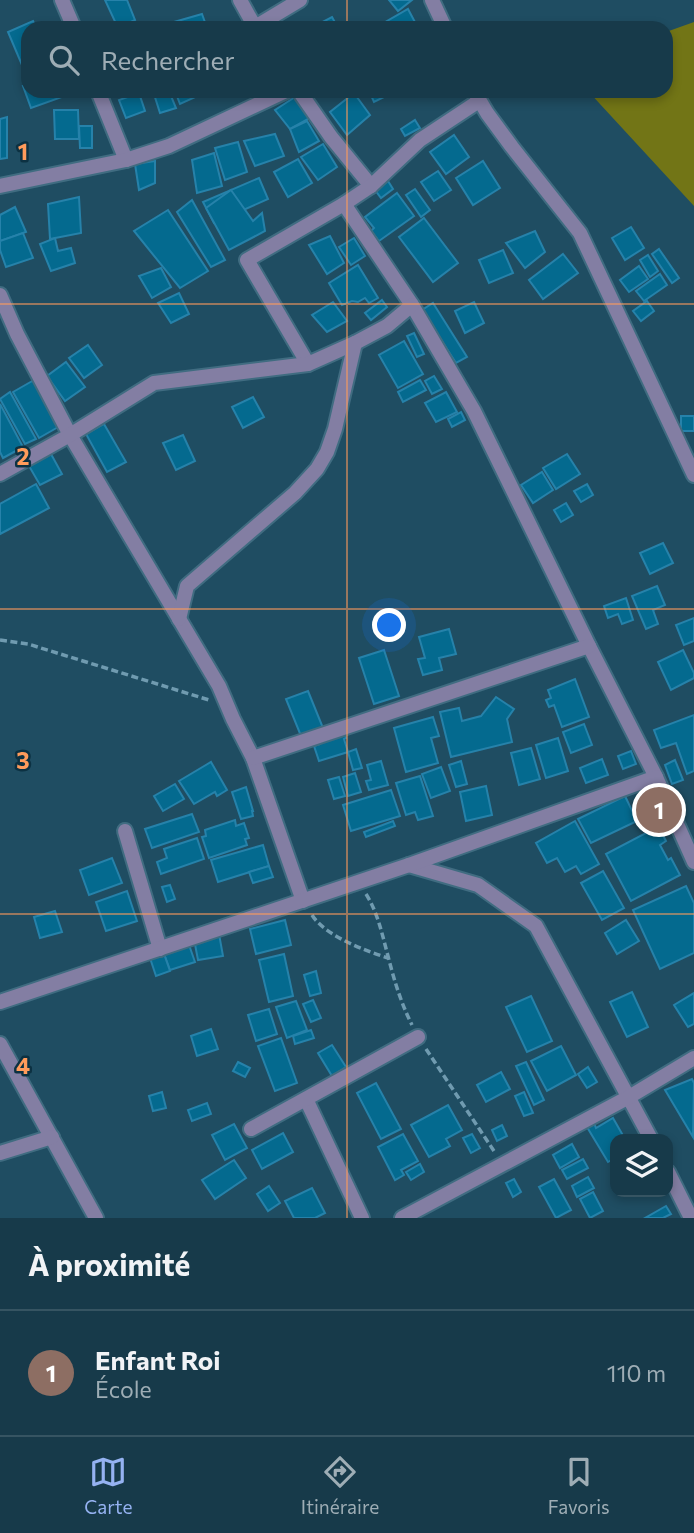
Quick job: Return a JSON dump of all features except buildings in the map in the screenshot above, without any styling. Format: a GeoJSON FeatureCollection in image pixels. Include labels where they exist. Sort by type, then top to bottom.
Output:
{"type":"FeatureCollection","features":[{"type":"Feature","properties":{"kind":"street"},"geometry":{"type":"LineString","coordinates":[[62,0],[71,21]]}},
{"type":"Feature","properties":{"kind":"street"},"geometry":{"type":"LineString","coordinates":[[240,0],[252,21]]}},
{"type":"Feature","properties":{"kind":"street"},"geometry":{"type":"LineString","coordinates":[[266,21],[300,0]]}},
{"type":"Feature","properties":{"kind":"street"},"geometry":{"type":"LineString","coordinates":[[432,0],[442,21]]}},
{"type":"Feature","properties":{"kind":"street"},"geometry":{"type":"LineString","coordinates":[[102,98],[126,160]]}},
{"type":"Feature","properties":{"kind":"street"},"geometry":{"type":"LineString","coordinates":[[0,186],[126,160],[169,146],[271,98]]}},
{"type":"Feature","properties":{"kind":"street"},"geometry":{"type":"LineString","coordinates":[[304,98],[371,186]]}},
{"type":"Feature","properties":{"kind":"street"},"geometry":{"type":"LineString","coordinates":[[308,364],[247,260],[371,186],[420,140],[474,98]]}},
{"type":"Feature","properties":{"kind":"street"},"geometry":{"type":"LineString","coordinates":[[478,98],[512,147],[580,233],[694,475]]}},
{"type":"Feature","properties":{"kind":"street"},"geometry":{"type":"LineString","coordinates":[[344,204],[412,305],[474,411],[656,777],[694,862]]}},
{"type":"Feature","properties":{"kind":"street"},"geometry":{"type":"LineString","coordinates":[[0,295],[17,334],[70,435],[219,686],[253,758],[303,901]]}},
{"type":"Feature","properties":{"kind":"street"},"geometry":{"type":"LineString","coordinates":[[0,474],[154,383],[308,364],[387,326],[412,305]]}},
{"type":"Feature","properties":{"kind":"street"},"geometry":{"type":"LineString","coordinates":[[179,619],[187,586],[295,493],[317,469],[327,452],[335,429],[355,343]]}},
{"type":"Feature","properties":{"kind":"street"},"geometry":{"type":"LineString","coordinates":[[253,758],[589,646]]}},
{"type":"Feature","properties":{"kind":"street"},"geometry":{"type":"LineString","coordinates":[[0,1002],[409,865],[656,777]]}},
{"type":"Feature","properties":{"kind":"street"},"geometry":{"type":"LineString","coordinates":[[125,831],[160,949]]}},
{"type":"Feature","properties":{"kind":"street"},"geometry":{"type":"LineString","coordinates":[[409,865],[478,885],[536,926],[648,1134]]}},
{"type":"Feature","properties":{"kind":"street"},"geometry":{"type":"LineString","coordinates":[[251,1129],[418,1037]]}},
{"type":"Feature","properties":{"kind":"street"},"geometry":{"type":"LineString","coordinates":[[0,1044],[96,1218]]}},
{"type":"Feature","properties":{"kind":"street"},"geometry":{"type":"LineString","coordinates":[[402,1218],[629,1097],[694,1058]]}},
{"type":"Feature","properties":{"kind":"street"},"geometry":{"type":"LineString","coordinates":[[306,1099],[362,1218]]}},
{"type":"Feature","properties":{"kind":"street"},"geometry":{"type":"LineString","coordinates":[[0,1153],[52,1137]]}},
{"type":"Feature","properties":{"kind":"street"},"geometry":{"type":"LineString","coordinates":[[673,1182],[691,1218]]}},
{"type":"Feature","properties":{"kind":"path"},"geometry":{"type":"LineString","coordinates":[[0,640],[28,645],[228,706]]}},
{"type":"Feature","properties":{"kind":"path"},"geometry":{"type":"LineString","coordinates":[[303,901],[315,920],[329,931],[388,958]]}},
{"type":"Feature","properties":{"kind":"shaded area"},"geometry":{"type":"Polygon","coordinates":[[[694,22],[694,206],[594,98],[673,98],[673,30],[694,22]]]}},
{"type":"Feature","properties":{"kind":"place","name":"Enfant Roi"},"geometry":{"type":"Point","coordinates":[659,810]}}]}
